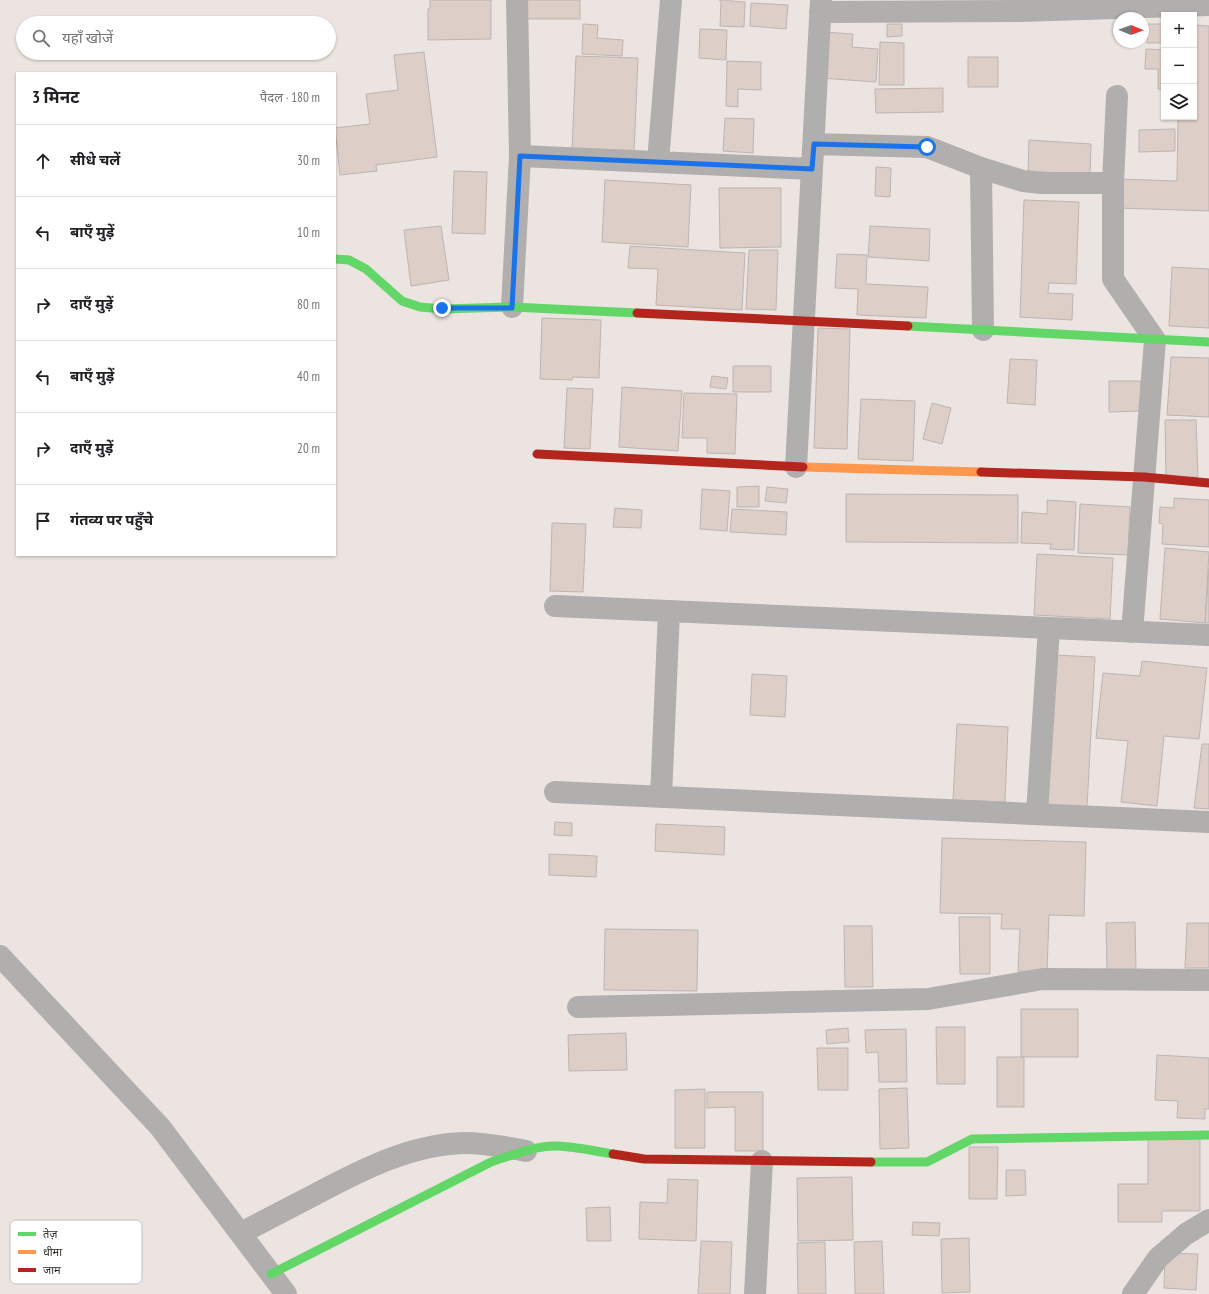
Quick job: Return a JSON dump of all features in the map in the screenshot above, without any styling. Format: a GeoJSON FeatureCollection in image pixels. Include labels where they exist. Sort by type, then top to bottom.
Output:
{"type":"FeatureCollection","features":[{"type":"Feature","properties":{"kind":"street"},"geometry":{"type":"LineString","coordinates":[[512,308],[520,156],[517,0]]}},
{"type":"Feature","properties":{"kind":"street"},"geometry":{"type":"LineString","coordinates":[[658,162],[671,0]]}},
{"type":"Feature","properties":{"kind":"street"},"geometry":{"type":"LineString","coordinates":[[796,467],[821,6],[1021,11],[1209,5]]}},
{"type":"Feature","properties":{"kind":"street"},"geometry":{"type":"LineString","coordinates":[[1117,96],[1113,183],[1113,279],[1155,340],[1132,632]]}},
{"type":"Feature","properties":{"kind":"street"},"geometry":{"type":"LineString","coordinates":[[814,144],[927,147],[981,168],[1023,181],[1040,183],[1113,183]]}},
{"type":"Feature","properties":{"kind":"street"},"geometry":{"type":"LineString","coordinates":[[520,156],[812,169]]}},
{"type":"Feature","properties":{"kind":"street"},"geometry":{"type":"LineString","coordinates":[[981,168],[983,330]]}},
{"type":"Feature","properties":{"kind":"street"},"geometry":{"type":"LineString","coordinates":[[336,259],[349,260],[366,269],[402,301],[420,307],[512,308],[1209,342]]}},
{"type":"Feature","properties":{"kind":"street"},"geometry":{"type":"LineString","coordinates":[[537,454],[796,467],[1144,477],[1209,483]]}},
{"type":"Feature","properties":{"kind":"street"},"geometry":{"type":"LineString","coordinates":[[555,606],[1209,635]]}},
{"type":"Feature","properties":{"kind":"street"},"geometry":{"type":"LineString","coordinates":[[661,797],[669,611]]}},
{"type":"Feature","properties":{"kind":"street"},"geometry":{"type":"LineString","coordinates":[[1037,814],[1049,628]]}},
{"type":"Feature","properties":{"kind":"street"},"geometry":{"type":"LineString","coordinates":[[555,792],[1209,822]]}},
{"type":"Feature","properties":{"kind":"street"},"geometry":{"type":"LineString","coordinates":[[0,956],[160,1127],[286,1294]]}},
{"type":"Feature","properties":{"kind":"street"},"geometry":{"type":"LineString","coordinates":[[578,1007],[928,999],[1043,979],[1209,980]]}},
{"type":"Feature","properties":{"kind":"street"},"geometry":{"type":"LineString","coordinates":[[271,1274],[491,1162],[526,1151],[553,1146],[576,1148],[644,1159],[762,1162],[927,1162],[972,1139],[1209,1135]]}},
{"type":"Feature","properties":{"kind":"street"},"geometry":{"type":"LineString","coordinates":[[241,1234],[347,1177],[375,1164],[433,1146],[464,1143],[490,1144],[526,1151]]}},
{"type":"Feature","properties":{"kind":"street"},"geometry":{"type":"LineString","coordinates":[[755,1294],[762,1162]]}},
{"type":"Feature","properties":{"kind":"street"},"geometry":{"type":"LineString","coordinates":[[1133,1294],[1158,1258],[1186,1234],[1209,1220]]}},
{"type":"Feature","properties":{"kind":"building"},"geometry":{"type":"Polygon","coordinates":[[[430,0],[491,0],[491,39],[428,40],[428,9],[430,8],[430,0]]]}},
{"type":"Feature","properties":{"kind":"building"},"geometry":{"type":"Polygon","coordinates":[[[524,0],[580,0],[580,19],[524,19],[524,0]]]}},
{"type":"Feature","properties":{"kind":"building"},"geometry":{"type":"Polygon","coordinates":[[[721,0],[745,2],[744,27],[720,26],[721,0]]]}},
{"type":"Feature","properties":{"kind":"building"},"geometry":{"type":"Polygon","coordinates":[[[751,3],[788,5],[786,29],[750,26],[751,3]]]}},
{"type":"Feature","properties":{"kind":"building"},"geometry":{"type":"Polygon","coordinates":[[[583,24],[598,25],[597,38],[623,40],[622,56],[582,54],[583,24]]]}},
{"type":"Feature","properties":{"kind":"building"},"geometry":{"type":"Polygon","coordinates":[[[887,24],[902,24],[902,36],[887,37],[887,24]]]}},
{"type":"Feature","properties":{"kind":"building"},"geometry":{"type":"Polygon","coordinates":[[[1149,24],[1161,24],[1161,43],[1149,43],[1149,24]]]}},
{"type":"Feature","properties":{"kind":"building"},"geometry":{"type":"Polygon","coordinates":[[[1197,25],[1209,26],[1209,211],[1118,208],[1119,179],[1177,181],[1178,120],[1197,120],[1197,25]]]}},
{"type":"Feature","properties":{"kind":"building"},"geometry":{"type":"Polygon","coordinates":[[[700,29],[727,30],[726,60],[699,58],[700,29]]]}},
{"type":"Feature","properties":{"kind":"building"},"geometry":{"type":"Polygon","coordinates":[[[824,32],[853,34],[852,47],[878,49],[876,82],[821,78],[824,32]]]}},
{"type":"Feature","properties":{"kind":"building"},"geometry":{"type":"Polygon","coordinates":[[[880,42],[904,43],[904,85],[879,85],[880,42]]]}},
{"type":"Feature","properties":{"kind":"building"},"geometry":{"type":"Polygon","coordinates":[[[1146,49],[1161,50],[1161,89],[1158,89],[1158,69],[1145,69],[1146,49]]]}},
{"type":"Feature","properties":{"kind":"building"},"geometry":{"type":"Polygon","coordinates":[[[424,52],[437,157],[376,165],[377,171],[340,175],[336,128],[370,124],[366,94],[398,90],[394,55],[424,52]]]}},
{"type":"Feature","properties":{"kind":"building"},"geometry":{"type":"Polygon","coordinates":[[[576,56],[638,58],[634,153],[572,150],[576,56]]]}},
{"type":"Feature","properties":{"kind":"building"},"geometry":{"type":"Polygon","coordinates":[[[968,57],[998,57],[998,87],[968,87],[968,57]]]}},
{"type":"Feature","properties":{"kind":"building"},"geometry":{"type":"Polygon","coordinates":[[[727,61],[761,62],[761,90],[738,89],[738,107],[726,106],[727,61]]]}},
{"type":"Feature","properties":{"kind":"building"},"geometry":{"type":"Polygon","coordinates":[[[943,88],[943,112],[876,113],[875,89],[943,88]]]}},
{"type":"Feature","properties":{"kind":"building"},"geometry":{"type":"Polygon","coordinates":[[[725,118],[754,119],[753,153],[723,151],[725,118]]]}},
{"type":"Feature","properties":{"kind":"building"},"geometry":{"type":"Polygon","coordinates":[[[1175,129],[1175,151],[1139,152],[1139,130],[1175,129]]]}},
{"type":"Feature","properties":{"kind":"building"},"geometry":{"type":"Polygon","coordinates":[[[1029,140],[1091,144],[1090,175],[1028,171],[1029,140]]]}},
{"type":"Feature","properties":{"kind":"building"},"geometry":{"type":"Polygon","coordinates":[[[876,167],[891,168],[890,197],[875,196],[876,167]]]}},
{"type":"Feature","properties":{"kind":"building"},"geometry":{"type":"Polygon","coordinates":[[[454,171],[487,172],[485,234],[452,233],[454,171]]]}},
{"type":"Feature","properties":{"kind":"building"},"geometry":{"type":"Polygon","coordinates":[[[605,180],[691,185],[688,247],[602,242],[605,180]]]}},
{"type":"Feature","properties":{"kind":"building"},"geometry":{"type":"Polygon","coordinates":[[[719,188],[781,188],[781,247],[720,248],[719,188]]]}},
{"type":"Feature","properties":{"kind":"building"},"geometry":{"type":"Polygon","coordinates":[[[1024,200],[1079,202],[1076,284],[1049,283],[1048,293],[1073,294],[1072,320],[1020,317],[1024,200]]]}},
{"type":"Feature","properties":{"kind":"building"},"geometry":{"type":"Polygon","coordinates":[[[441,226],[449,280],[411,286],[404,230],[441,226]]]}},
{"type":"Feature","properties":{"kind":"building"},"geometry":{"type":"Polygon","coordinates":[[[870,226],[930,229],[929,261],[868,257],[870,226]]]}},
{"type":"Feature","properties":{"kind":"building"},"geometry":{"type":"Polygon","coordinates":[[[630,246],[745,253],[742,310],[656,305],[658,269],[628,268],[630,246]]]}},
{"type":"Feature","properties":{"kind":"building"},"geometry":{"type":"Polygon","coordinates":[[[749,250],[778,250],[776,310],[746,309],[749,250]]]}},
{"type":"Feature","properties":{"kind":"building"},"geometry":{"type":"Polygon","coordinates":[[[837,254],[867,255],[866,284],[928,287],[926,318],[857,315],[858,289],[835,288],[837,254]]]}},
{"type":"Feature","properties":{"kind":"building"},"geometry":{"type":"Polygon","coordinates":[[[1172,267],[1209,269],[1209,328],[1169,326],[1172,267]]]}},
{"type":"Feature","properties":{"kind":"building"},"geometry":{"type":"Polygon","coordinates":[[[542,318],[601,320],[599,378],[573,377],[572,380],[540,379],[542,318]]]}},
{"type":"Feature","properties":{"kind":"building"},"geometry":{"type":"Polygon","coordinates":[[[818,328],[850,329],[847,449],[814,448],[818,328]]]}},
{"type":"Feature","properties":{"kind":"building"},"geometry":{"type":"Polygon","coordinates":[[[1171,357],[1209,358],[1209,417],[1167,415],[1171,357]]]}},
{"type":"Feature","properties":{"kind":"building"},"geometry":{"type":"Polygon","coordinates":[[[1010,359],[1037,360],[1035,405],[1007,403],[1010,359]]]}},
{"type":"Feature","properties":{"kind":"building"},"geometry":{"type":"Polygon","coordinates":[[[733,366],[771,366],[771,392],[733,392],[733,366]]]}},
{"type":"Feature","properties":{"kind":"building"},"geometry":{"type":"Polygon","coordinates":[[[712,376],[728,378],[726,389],[710,387],[712,376]]]}},
{"type":"Feature","properties":{"kind":"building"},"geometry":{"type":"Polygon","coordinates":[[[1109,381],[1141,381],[1141,411],[1109,412],[1109,381]]]}},
{"type":"Feature","properties":{"kind":"building"},"geometry":{"type":"Polygon","coordinates":[[[622,387],[682,391],[678,451],[619,447],[622,387]]]}},
{"type":"Feature","properties":{"kind":"building"},"geometry":{"type":"Polygon","coordinates":[[[567,388],[593,389],[590,449],[564,448],[567,388]]]}},
{"type":"Feature","properties":{"kind":"building"},"geometry":{"type":"Polygon","coordinates":[[[684,393],[737,394],[735,454],[707,453],[707,438],[682,438],[684,393]]]}},
{"type":"Feature","properties":{"kind":"building"},"geometry":{"type":"Polygon","coordinates":[[[861,399],[915,401],[913,461],[858,459],[861,399]]]}},
{"type":"Feature","properties":{"kind":"building"},"geometry":{"type":"Polygon","coordinates":[[[932,403],[951,408],[942,444],[923,439],[932,403]]]}},
{"type":"Feature","properties":{"kind":"building"},"geometry":{"type":"Polygon","coordinates":[[[1165,420],[1196,420],[1198,477],[1166,478],[1165,420]]]}},
{"type":"Feature","properties":{"kind":"building"},"geometry":{"type":"Polygon","coordinates":[[[759,486],[759,507],[737,507],[737,487],[759,486]]]}},
{"type":"Feature","properties":{"kind":"building"},"geometry":{"type":"Polygon","coordinates":[[[767,487],[788,489],[786,503],[765,501],[767,487]]]}},
{"type":"Feature","properties":{"kind":"building"},"geometry":{"type":"Polygon","coordinates":[[[702,489],[730,491],[727,531],[700,529],[702,489]]]}},
{"type":"Feature","properties":{"kind":"building"},"geometry":{"type":"Polygon","coordinates":[[[846,494],[1018,495],[1018,543],[846,542],[846,494]]]}},
{"type":"Feature","properties":{"kind":"building"},"geometry":{"type":"Polygon","coordinates":[[[1174,498],[1209,500],[1209,547],[1162,544],[1163,524],[1159,523],[1160,507],[1174,508],[1174,498]]]}},
{"type":"Feature","properties":{"kind":"building"},"geometry":{"type":"Polygon","coordinates":[[[1047,500],[1076,502],[1074,550],[1050,549],[1051,544],[1021,543],[1022,512],[1047,514],[1047,500]]]}},
{"type":"Feature","properties":{"kind":"building"},"geometry":{"type":"Polygon","coordinates":[[[1080,504],[1130,507],[1128,555],[1078,553],[1080,504]]]}},
{"type":"Feature","properties":{"kind":"building"},"geometry":{"type":"Polygon","coordinates":[[[615,508],[642,510],[641,528],[613,527],[615,508]]]}},
{"type":"Feature","properties":{"kind":"building"},"geometry":{"type":"Polygon","coordinates":[[[732,509],[787,512],[786,535],[730,532],[732,509]]]}},
{"type":"Feature","properties":{"kind":"building"},"geometry":{"type":"Polygon","coordinates":[[[552,523],[586,524],[583,592],[550,591],[552,523]]]}},
{"type":"Feature","properties":{"kind":"building"},"geometry":{"type":"Polygon","coordinates":[[[1165,548],[1209,552],[1205,623],[1160,619],[1165,548]]]}},
{"type":"Feature","properties":{"kind":"building"},"geometry":{"type":"Polygon","coordinates":[[[1037,554],[1113,558],[1110,619],[1034,615],[1037,554]]]}},
{"type":"Feature","properties":{"kind":"building"},"geometry":{"type":"Polygon","coordinates":[[[1209,568],[1209,623],[1205,623],[1209,568]]]}},
{"type":"Feature","properties":{"kind":"building"},"geometry":{"type":"Polygon","coordinates":[[[1054,655],[1095,657],[1087,807],[1045,805],[1054,655]]]}},
{"type":"Feature","properties":{"kind":"building"},"geometry":{"type":"Polygon","coordinates":[[[1142,661],[1207,668],[1199,739],[1164,736],[1157,806],[1121,802],[1128,741],[1096,738],[1103,673],[1140,676],[1142,661]]]}},
{"type":"Feature","properties":{"kind":"building"},"geometry":{"type":"Polygon","coordinates":[[[752,674],[787,676],[785,717],[750,715],[752,674]]]}},
{"type":"Feature","properties":{"kind":"building"},"geometry":{"type":"Polygon","coordinates":[[[957,724],[1008,727],[1005,802],[953,800],[957,724]]]}},
{"type":"Feature","properties":{"kind":"building"},"geometry":{"type":"Polygon","coordinates":[[[1202,744],[1209,744],[1209,809],[1194,808],[1202,744]]]}},
{"type":"Feature","properties":{"kind":"building"},"geometry":{"type":"Polygon","coordinates":[[[555,822],[572,823],[572,836],[554,835],[555,822]]]}},
{"type":"Feature","properties":{"kind":"building"},"geometry":{"type":"Polygon","coordinates":[[[656,824],[725,827],[724,855],[655,851],[656,824]]]}},
{"type":"Feature","properties":{"kind":"building"},"geometry":{"type":"Polygon","coordinates":[[[942,838],[1086,842],[1084,916],[1049,915],[1047,972],[1018,971],[1020,929],[1001,929],[1002,914],[940,913],[942,838]]]}},
{"type":"Feature","properties":{"kind":"building"},"geometry":{"type":"Polygon","coordinates":[[[549,854],[597,856],[596,877],[549,875],[549,854]]]}},
{"type":"Feature","properties":{"kind":"building"},"geometry":{"type":"Polygon","coordinates":[[[959,917],[990,917],[990,974],[960,974],[959,917]]]}},
{"type":"Feature","properties":{"kind":"building"},"geometry":{"type":"Polygon","coordinates":[[[1135,922],[1136,970],[1107,971],[1106,923],[1135,922]]]}},
{"type":"Feature","properties":{"kind":"building"},"geometry":{"type":"Polygon","coordinates":[[[1187,923],[1209,923],[1209,968],[1185,968],[1187,923]]]}},
{"type":"Feature","properties":{"kind":"building"},"geometry":{"type":"Polygon","coordinates":[[[844,926],[872,926],[873,987],[845,987],[844,926]]]}},
{"type":"Feature","properties":{"kind":"building"},"geometry":{"type":"Polygon","coordinates":[[[605,929],[698,930],[697,991],[604,990],[605,929]]]}},
{"type":"Feature","properties":{"kind":"building"},"geometry":{"type":"Polygon","coordinates":[[[1021,1009],[1078,1009],[1078,1057],[1021,1057],[1021,1009]]]}},
{"type":"Feature","properties":{"kind":"building"},"geometry":{"type":"Polygon","coordinates":[[[936,1027],[965,1027],[965,1084],[937,1084],[936,1027]]]}},
{"type":"Feature","properties":{"kind":"building"},"geometry":{"type":"Polygon","coordinates":[[[848,1028],[849,1042],[827,1044],[826,1030],[848,1028]]]}},
{"type":"Feature","properties":{"kind":"building"},"geometry":{"type":"Polygon","coordinates":[[[906,1029],[907,1082],[879,1082],[878,1052],[866,1053],[865,1030],[906,1029]]]}},
{"type":"Feature","properties":{"kind":"building"},"geometry":{"type":"Polygon","coordinates":[[[626,1033],[627,1070],[569,1071],[568,1035],[626,1033]]]}},
{"type":"Feature","properties":{"kind":"building"},"geometry":{"type":"Polygon","coordinates":[[[817,1048],[848,1048],[848,1090],[818,1090],[817,1048]]]}},
{"type":"Feature","properties":{"kind":"building"},"geometry":{"type":"Polygon","coordinates":[[[1157,1055],[1209,1058],[1209,1109],[1205,1109],[1205,1119],[1177,1118],[1178,1101],[1155,1100],[1157,1055]]]}},
{"type":"Feature","properties":{"kind":"building"},"geometry":{"type":"Polygon","coordinates":[[[997,1057],[1024,1057],[1024,1107],[997,1107],[997,1057]]]}},
{"type":"Feature","properties":{"kind":"building"},"geometry":{"type":"Polygon","coordinates":[[[907,1088],[909,1148],[880,1149],[879,1089],[907,1088]]]}},
{"type":"Feature","properties":{"kind":"building"},"geometry":{"type":"Polygon","coordinates":[[[705,1089],[705,1148],[675,1148],[675,1090],[705,1089]]]}},
{"type":"Feature","properties":{"kind":"building"},"geometry":{"type":"Polygon","coordinates":[[[707,1092],[763,1092],[763,1151],[735,1151],[735,1107],[707,1108],[707,1092]]]}},
{"type":"Feature","properties":{"kind":"building"},"geometry":{"type":"Polygon","coordinates":[[[1148,1137],[1200,1138],[1200,1211],[1162,1211],[1162,1222],[1118,1222],[1118,1184],[1148,1184],[1148,1137]]]}},
{"type":"Feature","properties":{"kind":"building"},"geometry":{"type":"Polygon","coordinates":[[[969,1147],[998,1147],[997,1199],[969,1199],[969,1147]]]}},
{"type":"Feature","properties":{"kind":"building"},"geometry":{"type":"Polygon","coordinates":[[[1006,1170],[1025,1170],[1026,1195],[1006,1196],[1006,1170]]]}},
{"type":"Feature","properties":{"kind":"building"},"geometry":{"type":"Polygon","coordinates":[[[852,1177],[853,1240],[798,1241],[797,1178],[852,1177]]]}},
{"type":"Feature","properties":{"kind":"building"},"geometry":{"type":"Polygon","coordinates":[[[668,1179],[698,1180],[696,1241],[639,1239],[640,1202],[667,1203],[668,1179]]]}},
{"type":"Feature","properties":{"kind":"building"},"geometry":{"type":"Polygon","coordinates":[[[610,1207],[611,1241],[587,1241],[586,1208],[610,1207]]]}},
{"type":"Feature","properties":{"kind":"building"},"geometry":{"type":"Polygon","coordinates":[[[913,1222],[940,1223],[939,1236],[912,1235],[913,1222]]]}},
{"type":"Feature","properties":{"kind":"building"},"geometry":{"type":"Polygon","coordinates":[[[969,1238],[970,1292],[942,1293],[941,1239],[969,1238]]]}},
{"type":"Feature","properties":{"kind":"building"},"geometry":{"type":"Polygon","coordinates":[[[701,1241],[732,1242],[730,1294],[698,1294],[701,1241]]]}},
{"type":"Feature","properties":{"kind":"building"},"geometry":{"type":"Polygon","coordinates":[[[882,1241],[884,1294],[855,1294],[854,1242],[882,1241]]]}},
{"type":"Feature","properties":{"kind":"building"},"geometry":{"type":"Polygon","coordinates":[[[825,1242],[826,1294],[798,1294],[797,1243],[825,1242]]]}},
{"type":"Feature","properties":{"kind":"building"},"geometry":{"type":"Polygon","coordinates":[[[1165,1253],[1198,1254],[1196,1290],[1164,1288],[1165,1253]]]}},
{"type":"Feature","properties":{"kind":"traffic: fast"},"geometry":{"type":"LineString","coordinates":[[336,259],[349,260],[366,269],[402,301],[420,307],[442,309],[512,307],[637,313]]}},
{"type":"Feature","properties":{"kind":"traffic: fast"},"geometry":{"type":"LineString","coordinates":[[908,326],[1209,342]]}},
{"type":"Feature","properties":{"kind":"traffic: fast"},"geometry":{"type":"LineString","coordinates":[[871,1162],[927,1162],[972,1139],[1209,1135]]}},
{"type":"Feature","properties":{"kind":"traffic: fast"},"geometry":{"type":"LineString","coordinates":[[271,1274],[491,1162],[546,1146],[569,1147],[613,1154]]}},
{"type":"Feature","properties":{"kind":"traffic: slow"},"geometry":{"type":"LineString","coordinates":[[803,467],[981,472]]}},
{"type":"Feature","properties":{"kind":"traffic: jam"},"geometry":{"type":"LineString","coordinates":[[637,313],[908,326]]}},
{"type":"Feature","properties":{"kind":"traffic: jam"},"geometry":{"type":"LineString","coordinates":[[537,454],[803,467]]}},
{"type":"Feature","properties":{"kind":"traffic: jam"},"geometry":{"type":"LineString","coordinates":[[981,472],[1144,477],[1209,483]]}},
{"type":"Feature","properties":{"kind":"traffic: jam"},"geometry":{"type":"LineString","coordinates":[[613,1154],[644,1159],[871,1162]]}},
{"type":"Feature","properties":{"kind":"route"},"geometry":{"type":"LineString","coordinates":[[442,308],[512,308],[520,156],[812,169],[814,144],[927,147]]}}]}
